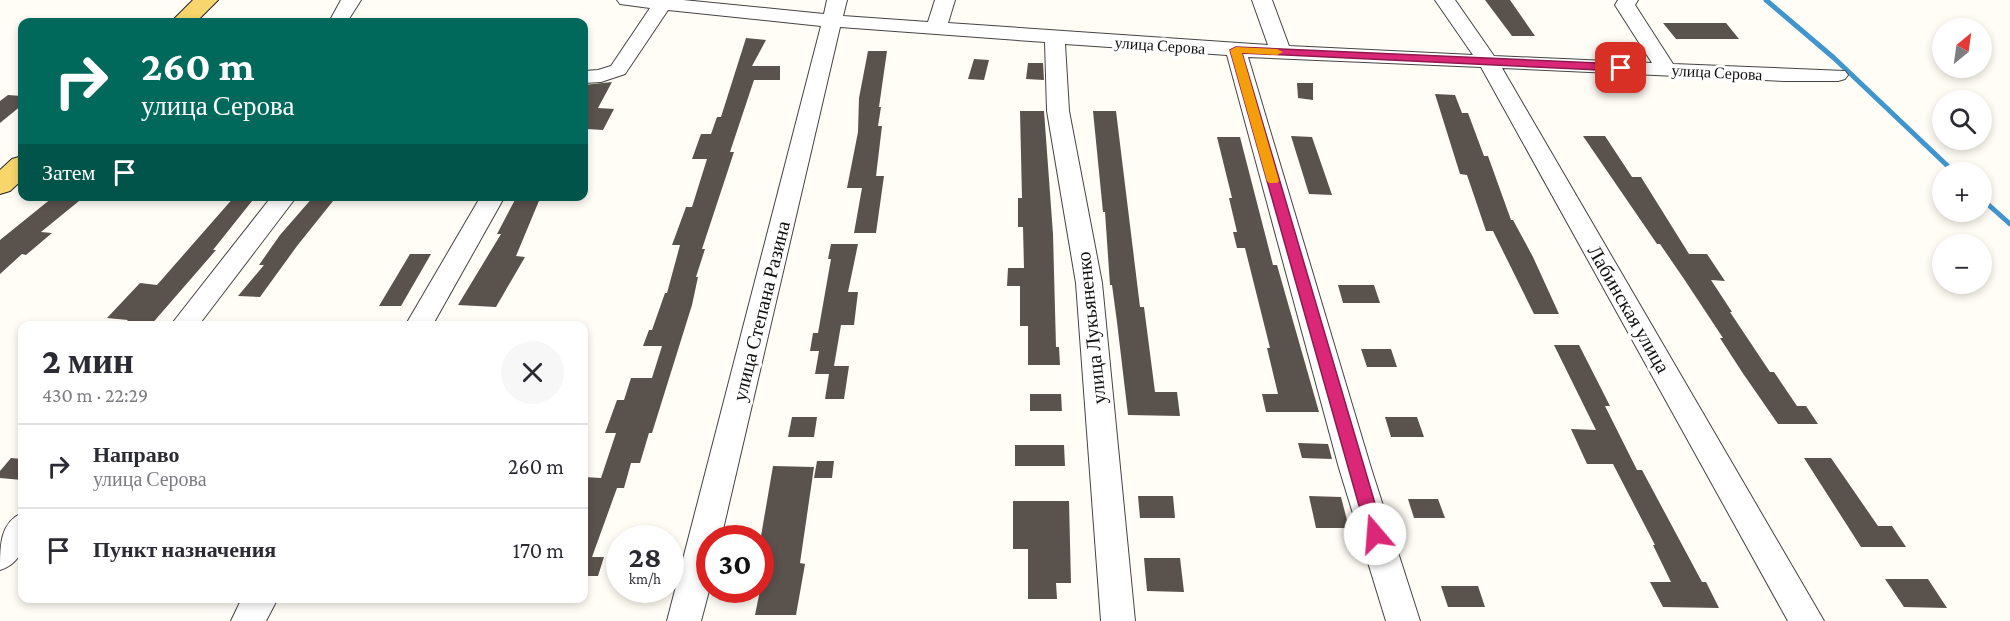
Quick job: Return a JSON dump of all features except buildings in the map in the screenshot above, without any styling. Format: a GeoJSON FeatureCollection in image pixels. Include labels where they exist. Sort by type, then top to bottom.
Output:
{"type":"FeatureCollection","features":[{"type":"Feature","properties":{"kind":"main road"},"geometry":{"type":"LineString","coordinates":[[187,18],[206,0]]}},
{"type":"Feature","properties":{"kind":"main road"},"geometry":{"type":"LineString","coordinates":[[0,185],[18,169]]}},
{"type":"Feature","properties":{"kind":"street"},"geometry":{"type":"LineString","coordinates":[[340,18],[351,0]]}},
{"type":"Feature","properties":{"kind":"street","name":"улица Серова"},"geometry":{"type":"LineString","coordinates":[[627,0],[835,10],[936,29],[1236,50],[1838,75]]}},
{"type":"Feature","properties":{"kind":"street"},"geometry":{"type":"LineString","coordinates":[[936,29],[945,0]]}},
{"type":"Feature","properties":{"kind":"street"},"geometry":{"type":"LineString","coordinates":[[1262,0],[1281,52]]}},
{"type":"Feature","properties":{"kind":"street","name":"Лабинская улица"},"geometry":{"type":"LineString","coordinates":[[1445,0],[1488,62],[1807,621]]}},
{"type":"Feature","properties":{"kind":"street"},"geometry":{"type":"LineString","coordinates":[[1628,0],[1625,5],[1666,69]]}},
{"type":"Feature","properties":{"kind":"street"},"geometry":{"type":"LineString","coordinates":[[588,77],[601,76],[618,70],[663,3]]}},
{"type":"Feature","properties":{"kind":"street","name":"улица Степана Разина"},"geometry":{"type":"LineString","coordinates":[[684,621],[835,10]]}},
{"type":"Feature","properties":{"kind":"street","name":"улица Лукьяненко"},"geometry":{"type":"LineString","coordinates":[[1055,37],[1058,111],[1089,283],[1118,621]]}},
{"type":"Feature","properties":{"kind":"street"},"geometry":{"type":"LineString","coordinates":[[1236,50],[1355,468],[1403,621]]}},
{"type":"Feature","properties":{"kind":"street"},"geometry":{"type":"LineString","coordinates":[[187,321],[281,201]]}},
{"type":"Feature","properties":{"kind":"street"},"geometry":{"type":"LineString","coordinates":[[421,321],[489,201]]}},
{"type":"Feature","properties":{"kind":"street"},"geometry":{"type":"LineString","coordinates":[[0,556],[18,532]]}},
{"type":"Feature","properties":{"kind":"street"},"geometry":{"type":"LineString","coordinates":[[248,621],[258,603]]}},
{"type":"Feature","properties":{"kind":"waterway"},"geometry":{"type":"LineString","coordinates":[[1766,0],[1834,58],[1943,162]]}},
{"type":"Feature","properties":{"kind":"waterway"},"geometry":{"type":"LineString","coordinates":[[1992,208],[2010,224]]}},
{"type":"Feature","properties":{"kind":"slow traffic"},"geometry":{"type":"LineString","coordinates":[[1273,181],[1236,50],[1277,52]]}},
{"type":"Feature","properties":{"kind":"route"},"geometry":{"type":"LineString","coordinates":[[1375,534],[1236,50],[1621,68]]}}]}
